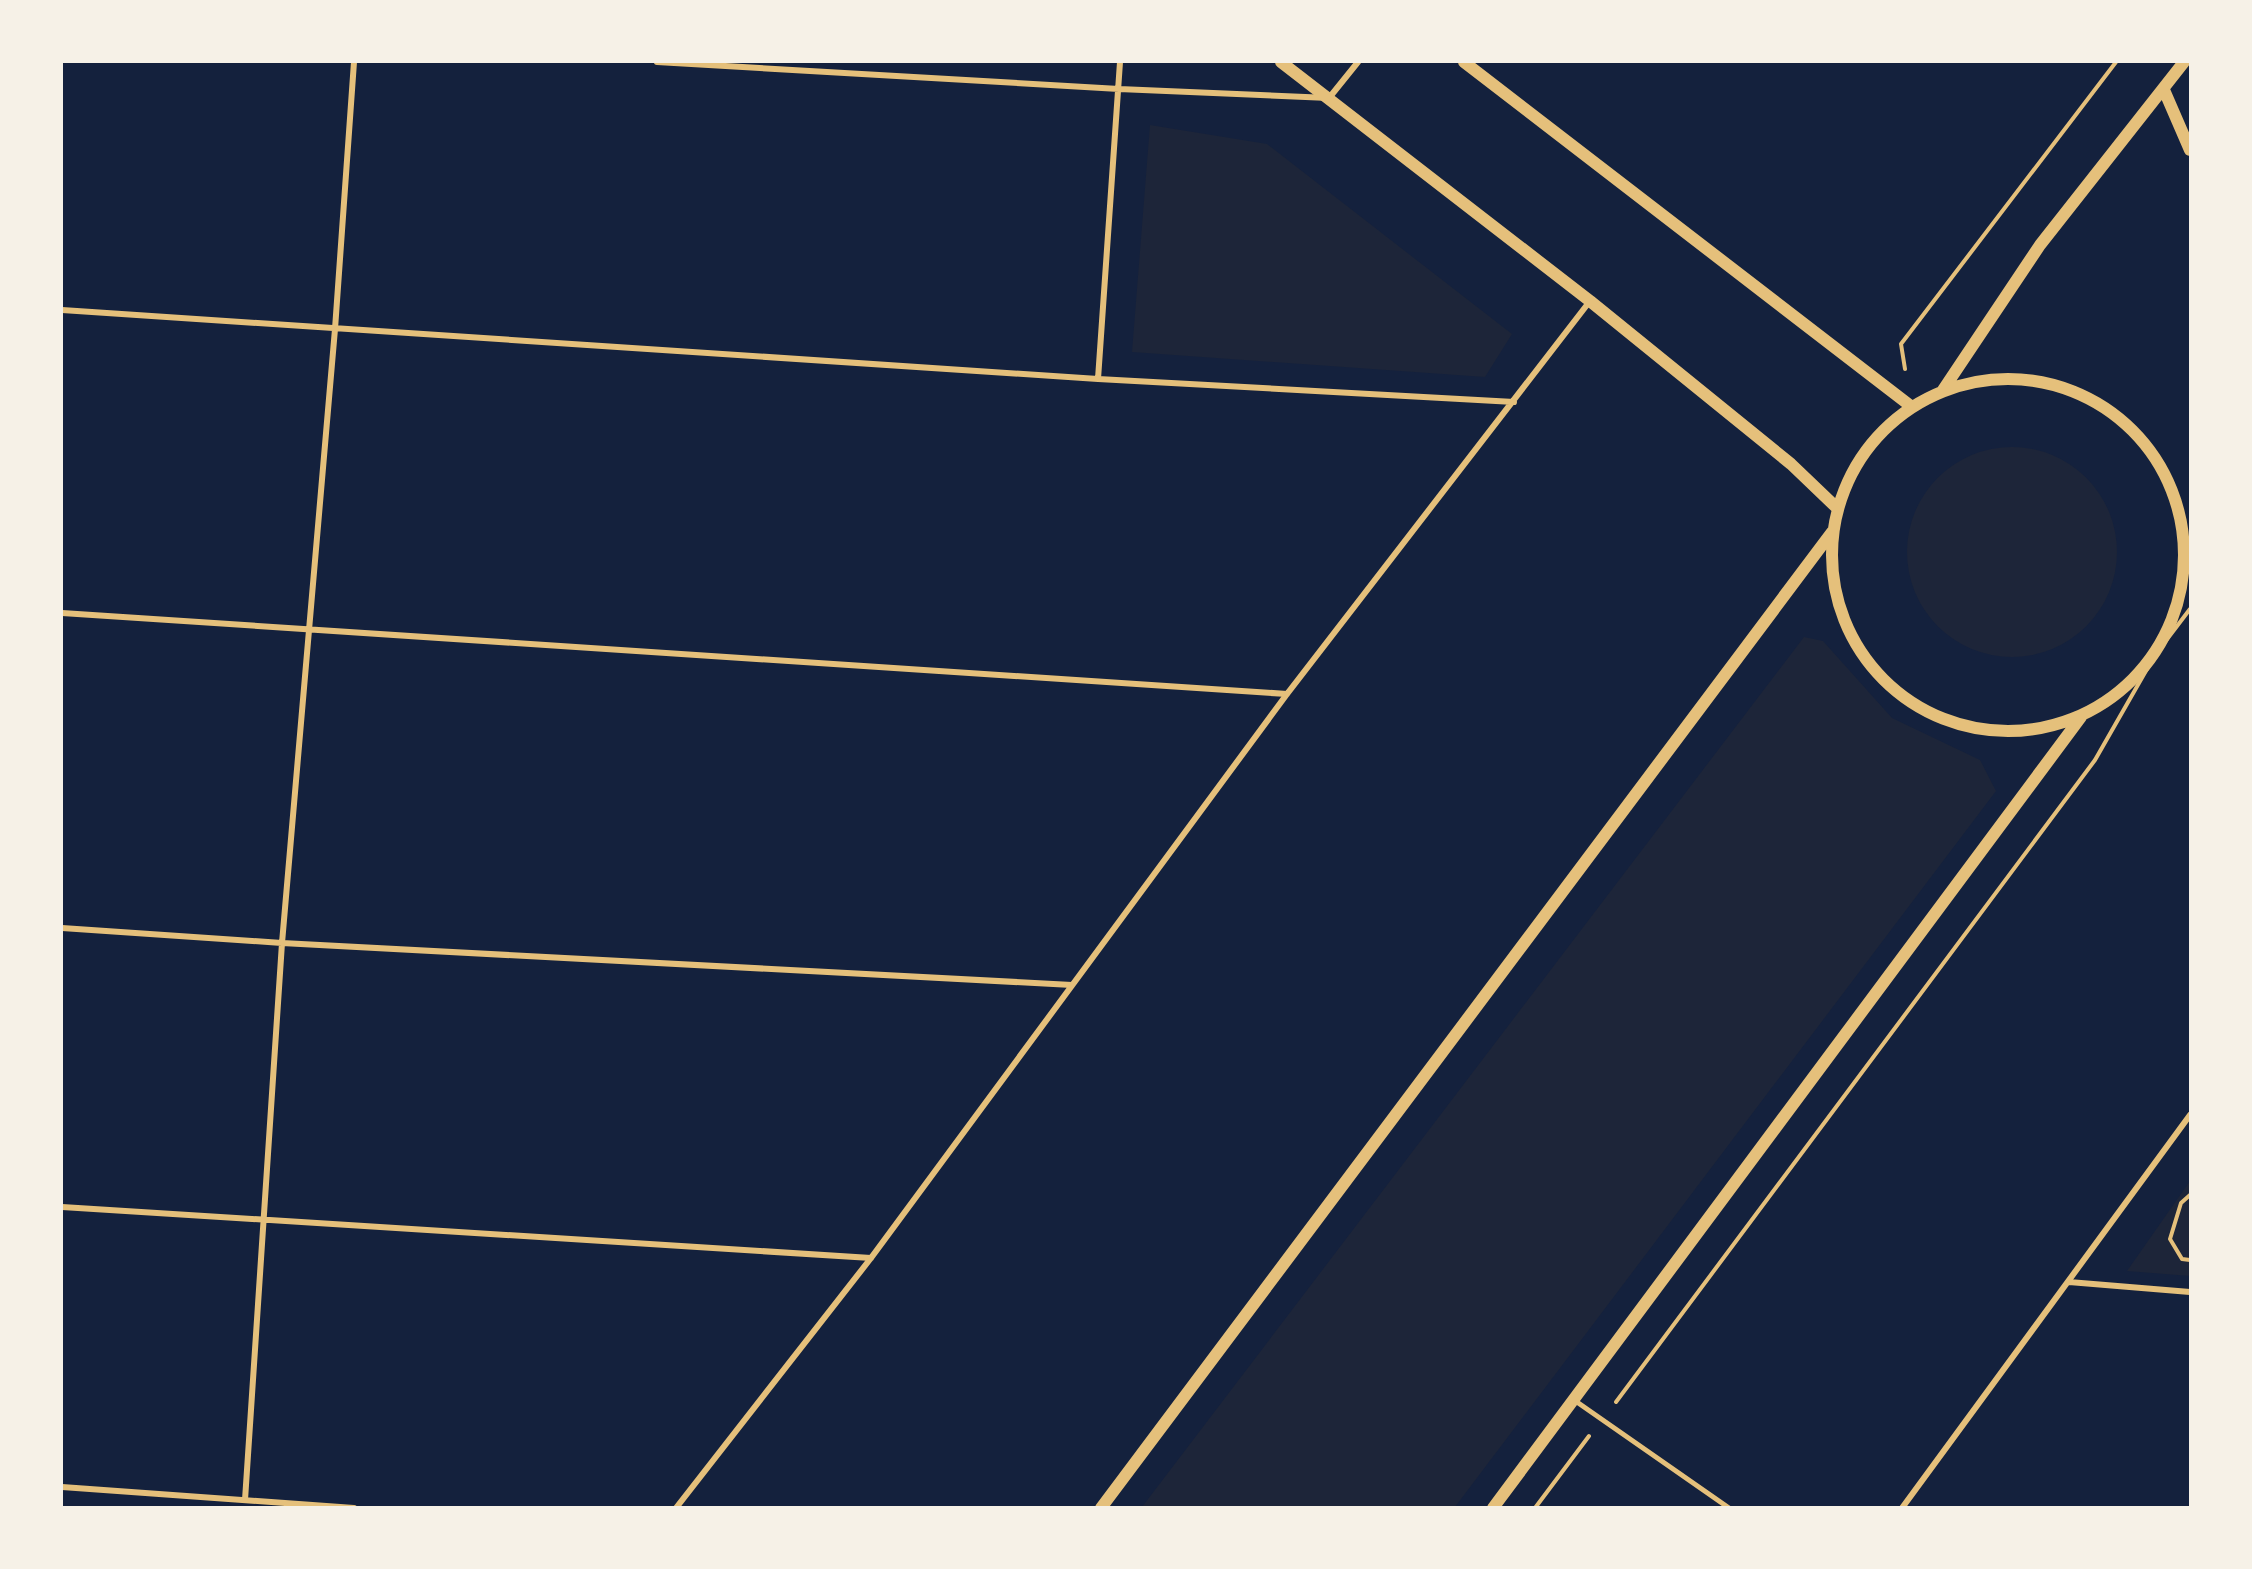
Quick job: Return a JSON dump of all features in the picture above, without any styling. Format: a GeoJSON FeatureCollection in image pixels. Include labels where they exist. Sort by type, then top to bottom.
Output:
{"type":"FeatureCollection","features":[{"type":"Feature","properties":{"kind":"main road"},"geometry":{"type":"LineString","coordinates":[[1281,62],[1590,301],[1791,464],[1837,508]]}},
{"type":"Feature","properties":{"kind":"main road"},"geometry":{"type":"LineString","coordinates":[[1464,62],[1912,407]]}},
{"type":"Feature","properties":{"kind":"main road"},"geometry":{"type":"LineString","coordinates":[[1943,390],[2040,245],[2184,62]]}},
{"type":"Feature","properties":{"kind":"main road"},"geometry":{"type":"LineString","coordinates":[[2164,90],[2190,150]]}},
{"type":"Feature","properties":{"kind":"main road"},"geometry":{"type":"LineString","coordinates":[[1996,379],[2050,383],[2100,404],[2142,438],[2171,483],[2188,533],[2188,565],[2177,612],[2155,655],[2123,692],[2081,717],[2030,731],[1976,730],[1925,712],[1882,680],[1850,636],[1833,586],[1832,532],[1837,508],[1859,460],[1879,435],[1912,407],[1943,390],[1996,379]]}},
{"type":"Feature","properties":{"kind":"main road"},"geometry":{"type":"LineString","coordinates":[[1101,1508],[1832,532]]}},
{"type":"Feature","properties":{"kind":"main road"},"geometry":{"type":"LineString","coordinates":[[1493,1508],[2081,717]]}},
{"type":"Feature","properties":{"kind":"street"},"geometry":{"type":"LineString","coordinates":[[245,1500],[282,943],[335,329],[354,62]]}},
{"type":"Feature","properties":{"kind":"street"},"geometry":{"type":"LineString","coordinates":[[657,62],[1119,89],[1329,98],[1358,62]]}},
{"type":"Feature","properties":{"kind":"street"},"geometry":{"type":"LineString","coordinates":[[1098,379],[1120,62]]}},
{"type":"Feature","properties":{"kind":"street"},"geometry":{"type":"LineString","coordinates":[[676,1508],[871,1258],[1287,694],[1590,301]]}},
{"type":"Feature","properties":{"kind":"street"},"geometry":{"type":"LineString","coordinates":[[62,310],[1098,379],[1514,402]]}},
{"type":"Feature","properties":{"kind":"street"},"geometry":{"type":"LineString","coordinates":[[62,613],[1287,694]]}},
{"type":"Feature","properties":{"kind":"street"},"geometry":{"type":"LineString","coordinates":[[62,928],[282,943],[1072,985]]}},
{"type":"Feature","properties":{"kind":"street"},"geometry":{"type":"LineString","coordinates":[[1902,1508],[2190,1115]]}},
{"type":"Feature","properties":{"kind":"street"},"geometry":{"type":"LineString","coordinates":[[62,1207],[871,1258]]}},
{"type":"Feature","properties":{"kind":"street"},"geometry":{"type":"LineString","coordinates":[[2069,1282],[2190,1292]]}},
{"type":"Feature","properties":{"kind":"street"},"geometry":{"type":"LineString","coordinates":[[1574,1400],[1729,1508]]}},
{"type":"Feature","properties":{"kind":"street"},"geometry":{"type":"LineString","coordinates":[[62,1487],[354,1508]]}},
{"type":"Feature","properties":{"kind":"path"},"geometry":{"type":"LineString","coordinates":[[1912,407],[1901,344],[2116,62]]}},
{"type":"Feature","properties":{"kind":"path"},"geometry":{"type":"LineString","coordinates":[[1535,1508],[2095,760],[2155,655],[2190,609]]}},
{"type":"Feature","properties":{"kind":"path"},"geometry":{"type":"LineString","coordinates":[[2190,1195],[2181,1203],[2170,1239],[2182,1259],[2190,1260]]}},
{"type":"Feature","properties":{"kind":"shaded area"},"geometry":{"type":"Polygon","coordinates":[[[1150,125],[1267,144],[1512,334],[1485,377],[1132,352],[1150,125]]]}},
{"type":"Feature","properties":{"kind":"shaded area"},"geometry":{"type":"Polygon","coordinates":[[[2012,447],[2032,449],[2052,455],[2070,465],[2086,478],[2099,494],[2109,512],[2115,532],[2117,552],[2115,572],[2109,592],[2099,610],[2086,626],[2070,639],[2052,649],[2032,655],[2012,657],[1992,655],[1972,649],[1954,639],[1938,626],[1925,610],[1915,592],[1909,572],[1907,552],[1909,532],[1915,512],[1925,494],[1938,478],[1954,465],[1972,455],[1992,449],[2012,447]]]}},
{"type":"Feature","properties":{"kind":"shaded area"},"geometry":{"type":"Polygon","coordinates":[[[1804,637],[1823,641],[1892,718],[1980,760],[1996,791],[1455,1507],[1142,1507],[1804,637]]]}},
{"type":"Feature","properties":{"kind":"shaded area"},"geometry":{"type":"Polygon","coordinates":[[[2190,1181],[2190,1276],[2127,1271],[2190,1181]]]}}]}
